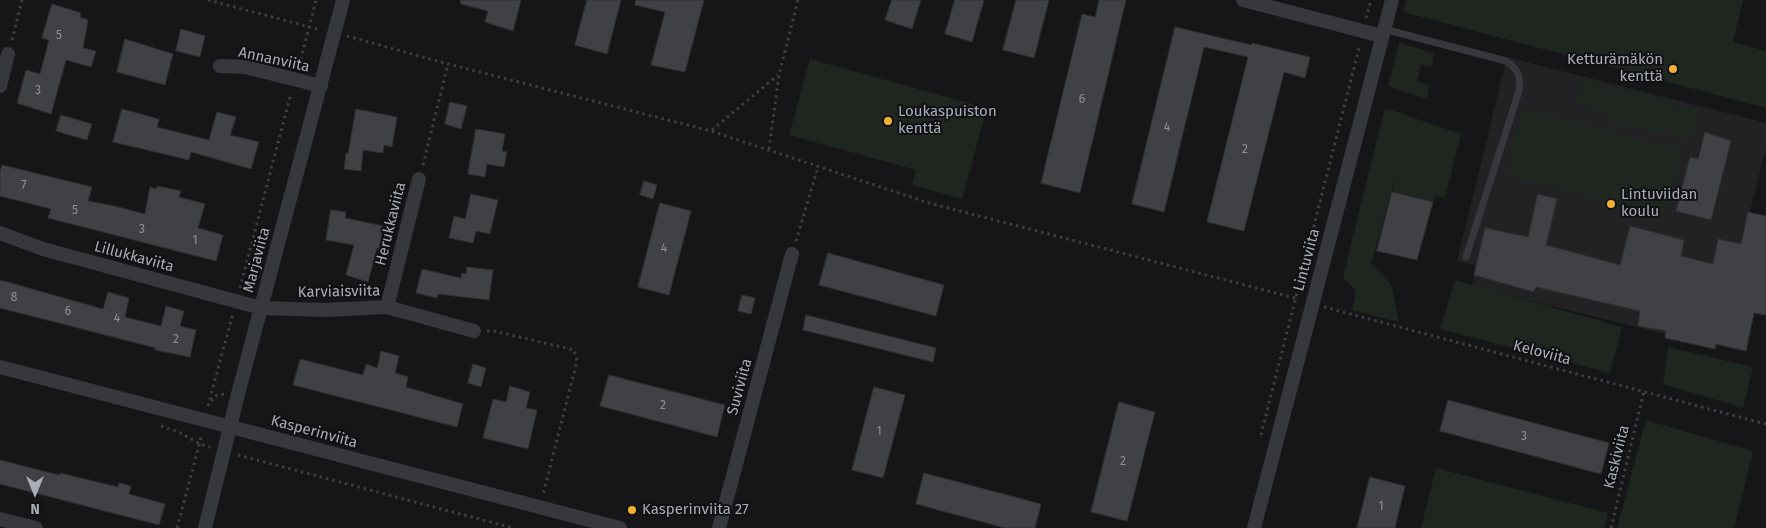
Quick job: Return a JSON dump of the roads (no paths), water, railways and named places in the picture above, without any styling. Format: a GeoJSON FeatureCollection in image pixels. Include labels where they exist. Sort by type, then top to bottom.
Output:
{"type":"FeatureCollection","features":[{"type":"Feature","properties":{"kind":"street","name":"Marjaviita"},"geometry":{"type":"LineString","coordinates":[[205,528],[343,0]]}},
{"type":"Feature","properties":{"kind":"street"},"geometry":{"type":"LineString","coordinates":[[1242,0],[1363,30],[1383,32]]}},
{"type":"Feature","properties":{"kind":"street","name":"Lintuviita"},"geometry":{"type":"LineString","coordinates":[[1254,528],[1392,0]]}},
{"type":"Feature","properties":{"kind":"street"},"geometry":{"type":"LineString","coordinates":[[0,86],[8,54]]}},
{"type":"Feature","properties":{"kind":"street","name":"Annanviita"},"geometry":{"type":"LineString","coordinates":[[220,66],[245,67],[321,86]]}},
{"type":"Feature","properties":{"kind":"street","name":"Herukkaviita"},"geometry":{"type":"LineString","coordinates":[[387,307],[419,179]]}},
{"type":"Feature","properties":{"kind":"street","name":"Lillukkaviita"},"geometry":{"type":"LineString","coordinates":[[0,233],[44,249],[261,308]]}},
{"type":"Feature","properties":{"kind":"street","name":"Suviviita"},"geometry":{"type":"LineString","coordinates":[[719,528],[792,254]]}},
{"type":"Feature","properties":{"kind":"street","name":"Karviaisviita"},"geometry":{"type":"LineString","coordinates":[[261,308],[326,310],[387,307],[474,332]]}},
{"type":"Feature","properties":{"kind":"street","name":"Kasperinviita"},"geometry":{"type":"LineString","coordinates":[[0,367],[620,528]]}},
{"type":"Feature","properties":{"kind":"street"},"geometry":{"type":"LineString","coordinates":[[0,519],[36,528]]}},
{"type":"Feature","properties":{"kind":"lane"},"geometry":{"type":"LineString","coordinates":[[1383,32],[1506,60],[1512,65],[1520,78],[1519,91],[1466,257]]}},
{"type":"Feature","properties":{"kind":"place","name":"Ketturämäkön kenttä"},"geometry":{"type":"Point","coordinates":[1673,69]}},
{"type":"Feature","properties":{"kind":"place","name":"Loukaspuiston kenttä"},"geometry":{"type":"Point","coordinates":[888,121]}},
{"type":"Feature","properties":{"kind":"place","name":"Lintuviidan koulu"},"geometry":{"type":"Point","coordinates":[1611,204]}},
{"type":"Feature","properties":{"kind":"place","name":"Kasperinviita 27"},"geometry":{"type":"Point","coordinates":[632,510]}}]}
